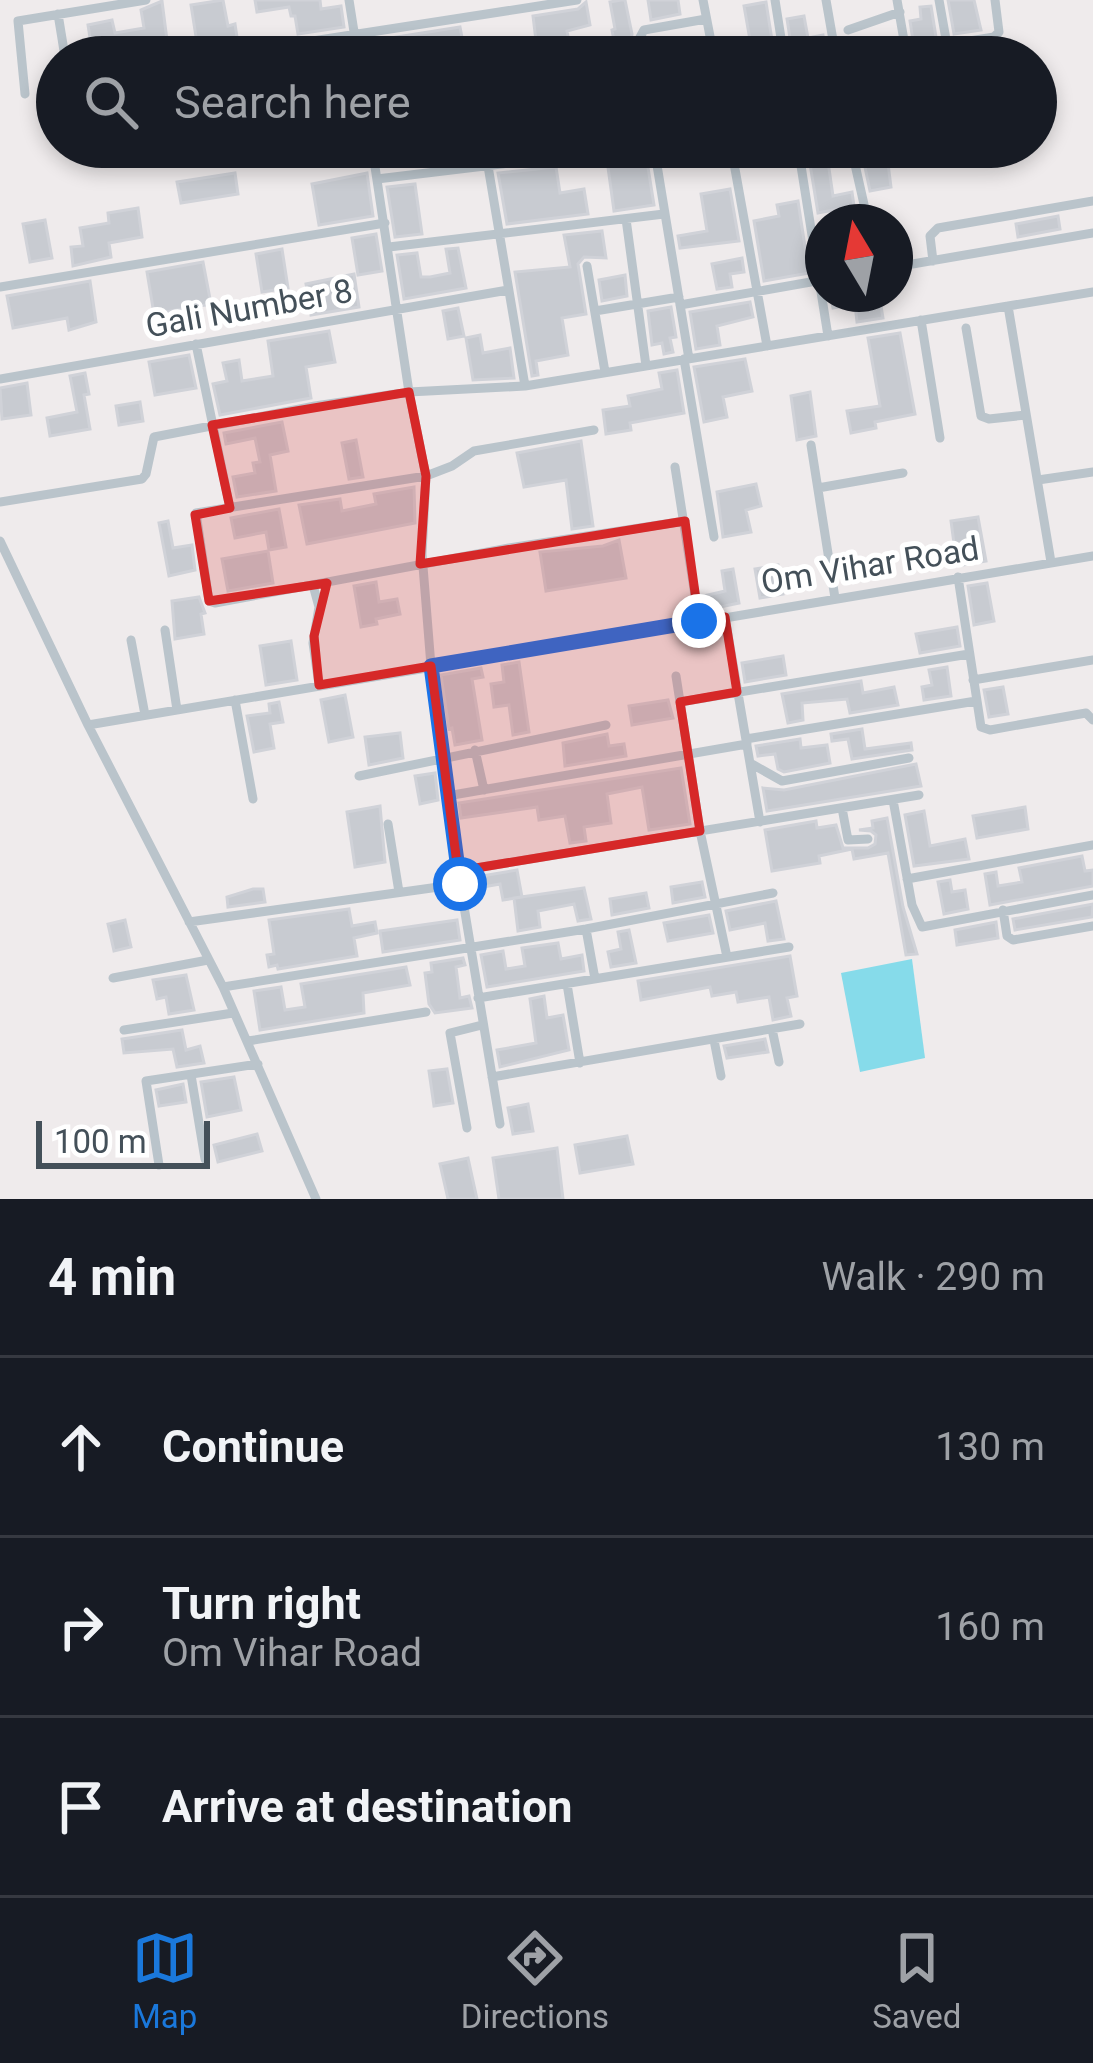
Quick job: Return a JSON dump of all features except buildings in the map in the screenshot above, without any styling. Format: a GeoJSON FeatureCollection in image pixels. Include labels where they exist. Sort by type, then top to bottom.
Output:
{"type":"FeatureCollection","features":[{"type":"Feature","properties":{"kind":"street"},"geometry":{"type":"LineString","coordinates":[[25,94],[16,24],[146,0]]}},
{"type":"Feature","properties":{"kind":"street"},"geometry":{"type":"LineString","coordinates":[[350,0],[355,35]]}},
{"type":"Feature","properties":{"kind":"street"},"geometry":{"type":"LineString","coordinates":[[349,36],[577,0]]}},
{"type":"Feature","properties":{"kind":"street"},"geometry":{"type":"LineString","coordinates":[[703,0],[710,36]]}},
{"type":"Feature","properties":{"kind":"street"},"geometry":{"type":"LineString","coordinates":[[775,0],[781,36]]}},
{"type":"Feature","properties":{"kind":"street"},"geometry":{"type":"LineString","coordinates":[[826,0],[832,36]]}},
{"type":"Feature","properties":{"kind":"street"},"geometry":{"type":"LineString","coordinates":[[939,0],[945,36]]}},
{"type":"Feature","properties":{"kind":"street"},"geometry":{"type":"LineString","coordinates":[[992,36],[997,35],[995,0]]}},
{"type":"Feature","properties":{"kind":"street"},"geometry":{"type":"LineString","coordinates":[[848,30],[898,6],[904,36]]}},
{"type":"Feature","properties":{"kind":"street"},"geometry":{"type":"LineString","coordinates":[[58,14],[62,36]]}},
{"type":"Feature","properties":{"kind":"street"},"geometry":{"type":"LineString","coordinates":[[641,36],[644,30],[706,19]]}},
{"type":"Feature","properties":{"kind":"street"},"geometry":{"type":"LineString","coordinates":[[375,168],[426,476],[422,564],[431,666],[458,871],[500,1124]]}},
{"type":"Feature","properties":{"kind":"street"},"geometry":{"type":"LineString","coordinates":[[377,179],[471,168]]}},
{"type":"Feature","properties":{"kind":"street"},"geometry":{"type":"LineString","coordinates":[[488,168],[525,386]]}},
{"type":"Feature","properties":{"kind":"street"},"geometry":{"type":"LineString","coordinates":[[657,168],[714,538]]}},
{"type":"Feature","properties":{"kind":"street"},"geometry":{"type":"LineString","coordinates":[[735,168],[767,346]]}},
{"type":"Feature","properties":{"kind":"street"},"geometry":{"type":"LineString","coordinates":[[802,168],[808,204]]}},
{"type":"Feature","properties":{"kind":"street"},"geometry":{"type":"LineString","coordinates":[[856,168],[864,204]]}},
{"type":"Feature","properties":{"kind":"street"},"geometry":{"type":"LineString","coordinates":[[933,260],[930,236],[938,228],[1093,201]]}},
{"type":"Feature","properties":{"kind":"street"},"geometry":{"type":"LineString","coordinates":[[389,248],[664,214]]}},
{"type":"Feature","properties":{"kind":"street"},"geometry":{"type":"LineString","coordinates":[[626,219],[646,366]]}},
{"type":"Feature","properties":{"kind":"street"},"geometry":{"type":"LineString","coordinates":[[0,287],[385,223]]}},
{"type":"Feature","properties":{"kind":"street"},"geometry":{"type":"LineString","coordinates":[[913,264],[1093,232]]}},
{"type":"Feature","properties":{"kind":"street"},"geometry":{"type":"LineString","coordinates":[[587,266],[605,373]]}},
{"type":"Feature","properties":{"kind":"street"},"geometry":{"type":"LineString","coordinates":[[595,310],[805,283]]}},
{"type":"Feature","properties":{"kind":"street","name":"Gali Number 8"},"geometry":{"type":"LineString","coordinates":[[0,379],[508,290]]}},
{"type":"Feature","properties":{"kind":"street"},"geometry":{"type":"LineString","coordinates":[[0,502],[142,479],[154,437],[212,425],[409,392],[525,386],[1093,292]]}},
{"type":"Feature","properties":{"kind":"street"},"geometry":{"type":"LineString","coordinates":[[1008,306],[1051,562]]}},
{"type":"Feature","properties":{"kind":"street"},"geometry":{"type":"LineString","coordinates":[[825,312],[828,336]]}},
{"type":"Feature","properties":{"kind":"street"},"geometry":{"type":"LineString","coordinates":[[921,320],[940,438]]}},
{"type":"Feature","properties":{"kind":"street"},"geometry":{"type":"LineString","coordinates":[[966,328],[981,416],[1026,415]]}},
{"type":"Feature","properties":{"kind":"street"},"geometry":{"type":"LineString","coordinates":[[196,344],[230,508]]}},
{"type":"Feature","properties":{"kind":"street"},"geometry":{"type":"LineString","coordinates":[[594,430],[475,451],[426,476],[195,515],[212,603],[685,521]]}},
{"type":"Feature","properties":{"kind":"street"},"geometry":{"type":"LineString","coordinates":[[812,445],[835,598]]}},
{"type":"Feature","properties":{"kind":"street"},"geometry":{"type":"LineString","coordinates":[[675,467],[699,621]]}},
{"type":"Feature","properties":{"kind":"street"},"geometry":{"type":"LineString","coordinates":[[818,488],[903,472]]}},
{"type":"Feature","properties":{"kind":"street"},"geometry":{"type":"LineString","coordinates":[[1037,481],[1093,472]]}},
{"type":"Feature","properties":{"kind":"street"},"geometry":{"type":"LineString","coordinates":[[0,541],[223,987],[316,1199]]}},
{"type":"Feature","properties":{"kind":"street","name":"Om Vihar Road"},"geometry":{"type":"LineString","coordinates":[[88,724],[1093,556]]}},
{"type":"Feature","properties":{"kind":"street"},"geometry":{"type":"LineString","coordinates":[[958,578],[979,722],[986,730],[1086,712],[1093,720]]}},
{"type":"Feature","properties":{"kind":"street"},"geometry":{"type":"LineString","coordinates":[[313,585],[319,607],[313,644],[319,685]]}},
{"type":"Feature","properties":{"kind":"street"},"geometry":{"type":"LineString","coordinates":[[725,616],[760,822]]}},
{"type":"Feature","properties":{"kind":"street"},"geometry":{"type":"LineString","coordinates":[[165,631],[177,710]]}},
{"type":"Feature","properties":{"kind":"street"},"geometry":{"type":"LineString","coordinates":[[131,640],[145,715]]}},
{"type":"Feature","properties":{"kind":"street"},"geometry":{"type":"LineString","coordinates":[[680,702],[969,654]]}},
{"type":"Feature","properties":{"kind":"street"},"geometry":{"type":"LineString","coordinates":[[973,680],[1093,660]]}},
{"type":"Feature","properties":{"kind":"street"},"geometry":{"type":"LineString","coordinates":[[676,676],[700,831],[727,957]]}},
{"type":"Feature","properties":{"kind":"street"},"geometry":{"type":"LineString","coordinates":[[236,700],[253,800]]}},
{"type":"Feature","properties":{"kind":"street"},"geometry":{"type":"LineString","coordinates":[[447,796],[976,701]]}},
{"type":"Feature","properties":{"kind":"street"},"geometry":{"type":"LineString","coordinates":[[359,776],[606,725]]}},
{"type":"Feature","properties":{"kind":"street"},"geometry":{"type":"LineString","coordinates":[[476,750],[484,790]]}},
{"type":"Feature","properties":{"kind":"street"},"geometry":{"type":"LineString","coordinates":[[750,763],[782,781],[909,758]]}},
{"type":"Feature","properties":{"kind":"street"},"geometry":{"type":"LineString","coordinates":[[458,871],[919,795]]}},
{"type":"Feature","properties":{"kind":"street"},"geometry":{"type":"LineString","coordinates":[[893,800],[907,879],[922,927],[1093,895]]}},
{"type":"Feature","properties":{"kind":"street"},"geometry":{"type":"LineString","coordinates":[[842,808],[848,840],[868,839]]}},
{"type":"Feature","properties":{"kind":"street"},"geometry":{"type":"LineString","coordinates":[[388,824],[399,892]]}},
{"type":"Feature","properties":{"kind":"street"},"geometry":{"type":"LineString","coordinates":[[907,879],[1093,845]]}},
{"type":"Feature","properties":{"kind":"street"},"geometry":{"type":"LineString","coordinates":[[189,922],[460,884]]}},
{"type":"Feature","properties":{"kind":"street"},"geometry":{"type":"LineString","coordinates":[[223,987],[586,929],[773,893]]}},
{"type":"Feature","properties":{"kind":"street"},"geometry":{"type":"LineString","coordinates":[[1003,910],[1007,936],[1012,940],[1093,926]]}},
{"type":"Feature","properties":{"kind":"street"},"geometry":{"type":"LineString","coordinates":[[586,929],[595,979]]}},
{"type":"Feature","properties":{"kind":"street"},"geometry":{"type":"LineString","coordinates":[[478,998],[789,947]]}},
{"type":"Feature","properties":{"kind":"street"},"geometry":{"type":"LineString","coordinates":[[113,978],[208,960]]}},
{"type":"Feature","properties":{"kind":"street"},"geometry":{"type":"LineString","coordinates":[[568,984],[580,1063]]}},
{"type":"Feature","properties":{"kind":"street"},"geometry":{"type":"LineString","coordinates":[[248,1041],[426,1012]]}},
{"type":"Feature","properties":{"kind":"street"},"geometry":{"type":"LineString","coordinates":[[124,1030],[232,1013]]}},
{"type":"Feature","properties":{"kind":"street"},"geometry":{"type":"LineString","coordinates":[[492,1077],[800,1024]]}},
{"type":"Feature","properties":{"kind":"street"},"geometry":{"type":"LineString","coordinates":[[467,1129],[450,1033],[482,1025]]}},
{"type":"Feature","properties":{"kind":"street"},"geometry":{"type":"LineString","coordinates":[[772,1029],[779,1062]]}},
{"type":"Feature","properties":{"kind":"street"},"geometry":{"type":"LineString","coordinates":[[714,1040],[721,1076]]}},
{"type":"Feature","properties":{"kind":"street"},"geometry":{"type":"LineString","coordinates":[[159,1165],[146,1081],[259,1064]]}},
{"type":"Feature","properties":{"kind":"street"},"geometry":{"type":"LineString","coordinates":[[191,1075],[205,1159]]}},
{"type":"Feature","properties":{"kind":"highlighted area"},"geometry":{"type":"Polygon","coordinates":[[[409,392],[426,476],[420,564],[685,521],[699,621],[725,617],[737,692],[680,702],[700,831],[458,871],[431,666],[319,685],[314,636],[327,583],[209,601],[195,515],[230,508],[212,425],[409,392]]]}},
{"type":"Feature","properties":{"kind":"water"},"geometry":{"type":"Polygon","coordinates":[[[912,959],[925,1058],[860,1072],[841,973],[912,959]]]}},
{"type":"Feature","properties":{"kind":"route"},"geometry":{"type":"LineString","coordinates":[[460,884],[431,666],[699,621]]}}]}
